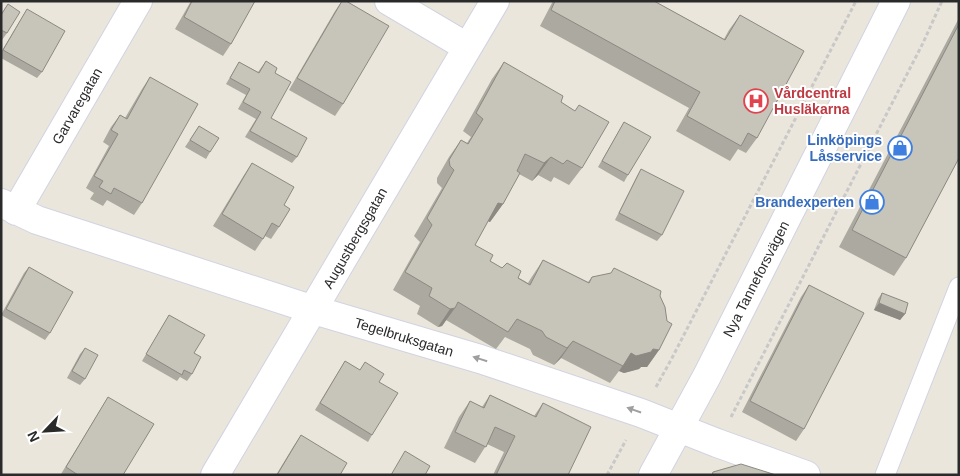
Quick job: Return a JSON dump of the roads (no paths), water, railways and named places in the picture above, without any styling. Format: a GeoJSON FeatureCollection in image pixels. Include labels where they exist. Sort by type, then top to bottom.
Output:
{"type":"FeatureCollection","features":[{"type":"Feature","properties":{"kind":"street","name":"Garvaregatan"},"geometry":{"type":"LineString","coordinates":[[8,207],[138,1]]}},
{"type":"Feature","properties":{"kind":"street"},"geometry":{"type":"LineString","coordinates":[[389,1],[467,47]]}},
{"type":"Feature","properties":{"kind":"street","name":"Augustbergsgatan"},"geometry":{"type":"LineString","coordinates":[[215,475],[495,1]]}},
{"type":"Feature","properties":{"kind":"street","name":"Nya Tanneforsvägen"},"geometry":{"type":"LineString","coordinates":[[653,475],[679,428],[896,1]]}},
{"type":"Feature","properties":{"kind":"street","name":"Tegelbruksgatan"},"geometry":{"type":"LineString","coordinates":[[8,207],[314,310],[480,360],[641,413],[717,444],[806,475]]}},
{"type":"Feature","properties":{"kind":"lane"},"geometry":{"type":"LineString","coordinates":[[885,475],[959,287]]}},
{"type":"Feature","properties":{"kind":"place","name":"Vårdcentral Husläkarna"},"geometry":{"type":"Point","coordinates":[756,101]}},
{"type":"Feature","properties":{"kind":"place","name":"Linköpings Låsservice"},"geometry":{"type":"Point","coordinates":[900,148]}},
{"type":"Feature","properties":{"kind":"place","name":"Brandexperten"},"geometry":{"type":"Point","coordinates":[872,202]}}]}
